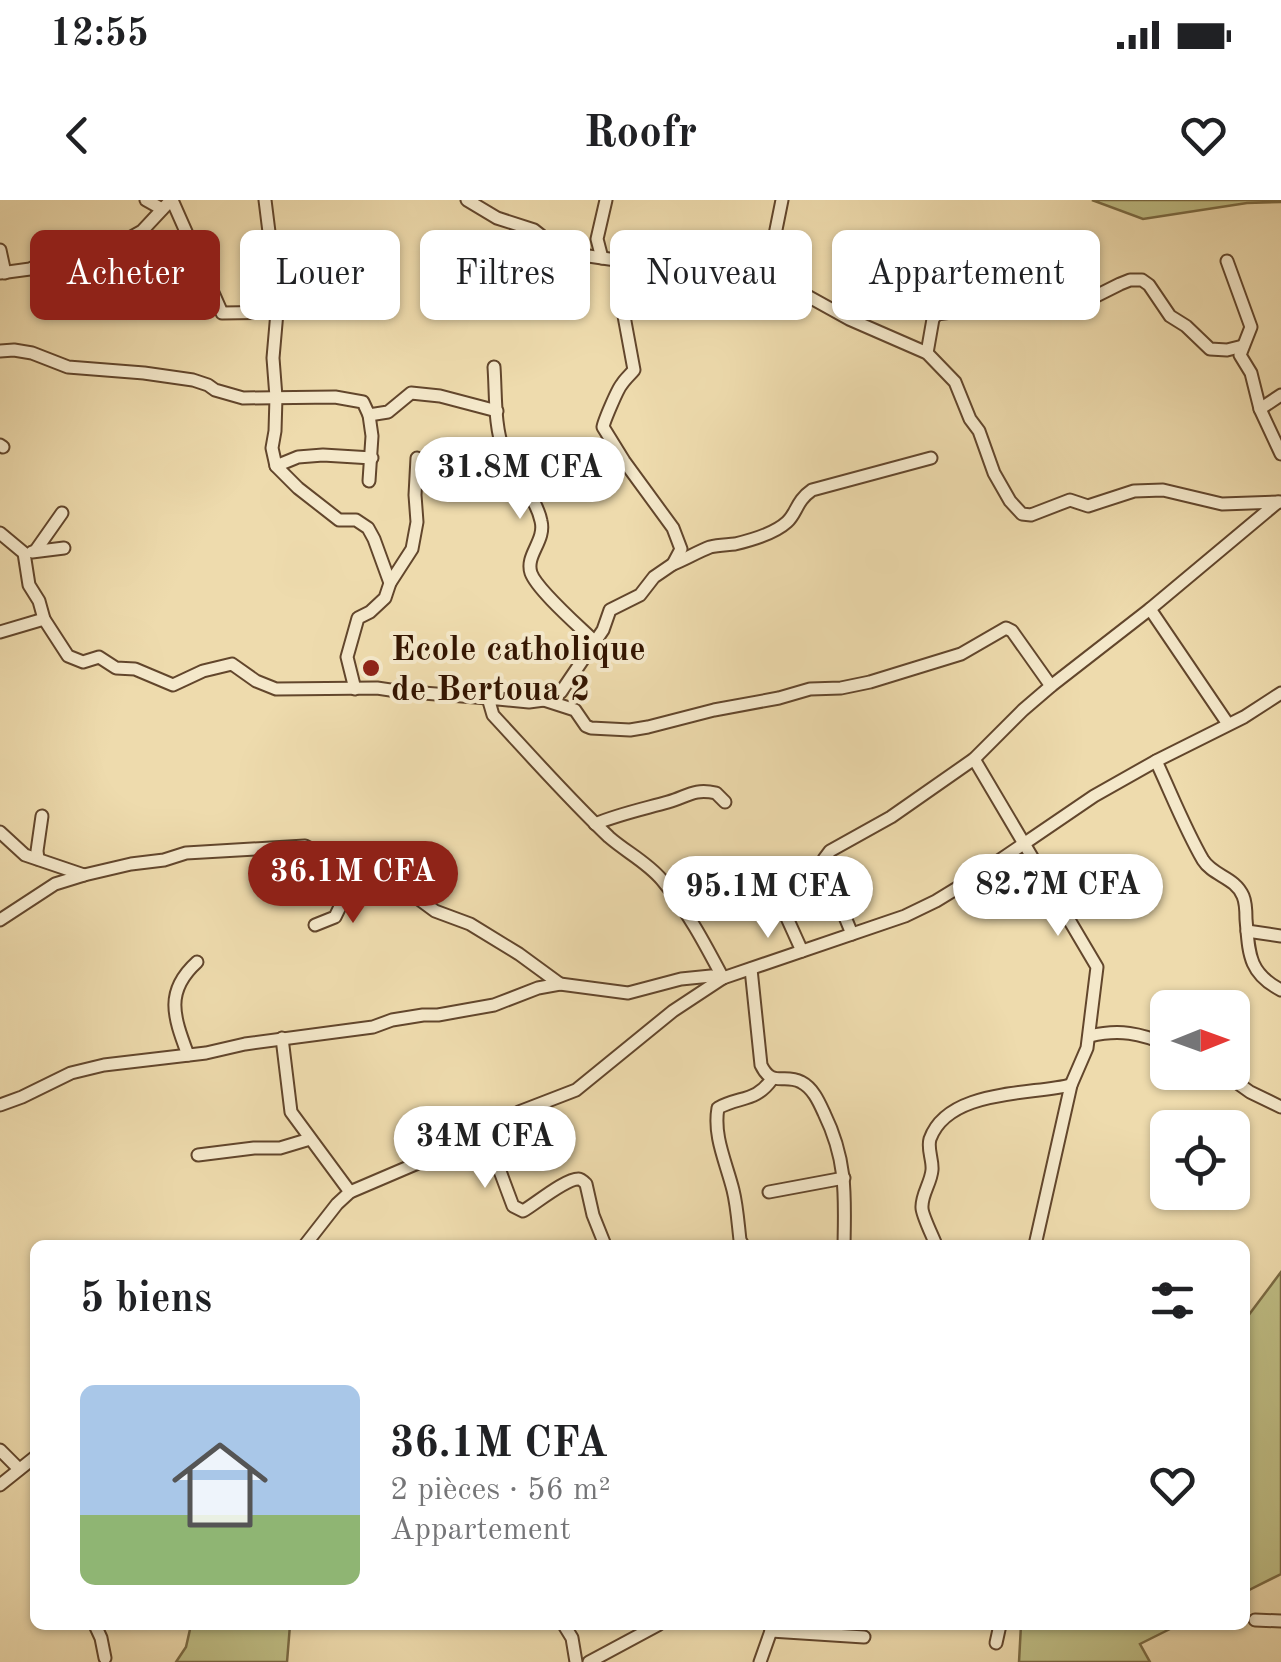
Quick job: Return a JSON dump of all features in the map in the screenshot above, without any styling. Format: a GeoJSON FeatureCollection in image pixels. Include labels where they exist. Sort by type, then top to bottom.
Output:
{"type":"FeatureCollection","features":[{"type":"Feature","properties":{"kind":"street"},"geometry":{"type":"LineString","coordinates":[[146,200],[168,203]]}},
{"type":"Feature","properties":{"kind":"street"},"geometry":{"type":"LineString","coordinates":[[265,200],[269,230]]}},
{"type":"Feature","properties":{"kind":"street"},"geometry":{"type":"LineString","coordinates":[[466,200],[497,218],[534,230],[568,253],[610,259]]}},
{"type":"Feature","properties":{"kind":"street"},"geometry":{"type":"LineString","coordinates":[[602,258],[597,238],[606,200]]}},
{"type":"Feature","properties":{"kind":"street"},"geometry":{"type":"LineString","coordinates":[[776,230],[782,200]]}},
{"type":"Feature","properties":{"kind":"street"},"geometry":{"type":"LineString","coordinates":[[168,203],[182,230]]}},
{"type":"Feature","properties":{"kind":"street"},"geometry":{"type":"LineString","coordinates":[[0,250],[2,273],[30,269],[76,246],[116,245],[142,231],[168,203]]}},
{"type":"Feature","properties":{"kind":"street"},"geometry":{"type":"LineString","coordinates":[[1227,261],[1251,327],[1240,355],[1251,373],[1260,408],[1281,454]]}},
{"type":"Feature","properties":{"kind":"street"},"geometry":{"type":"LineString","coordinates":[[927,353],[936,314],[1009,304],[1082,302],[1130,280],[1142,280],[1149,285],[1170,316],[1210,350],[1243,346]]}},
{"type":"Feature","properties":{"kind":"street"},"geometry":{"type":"LineString","coordinates":[[812,298],[927,353],[955,382],[970,419],[979,430],[994,474],[1022,514],[1031,515],[1070,500],[1088,506],[1144,490],[1163,490],[1222,504],[1280,502]]}},
{"type":"Feature","properties":{"kind":"street"},"geometry":{"type":"LineString","coordinates":[[276,320],[272,448],[276,466],[339,520],[356,520],[368,528],[390,583]]}},
{"type":"Feature","properties":{"kind":"street"},"geometry":{"type":"LineString","coordinates":[[625,320],[634,370],[620,385],[604,426],[624,461],[673,528],[680,548],[673,564]]}},
{"type":"Feature","properties":{"kind":"street"},"geometry":{"type":"LineString","coordinates":[[0,352],[32,353],[68,367],[193,380],[243,398],[334,397],[363,402],[369,416],[369,481]]}},
{"type":"Feature","properties":{"kind":"street"},"geometry":{"type":"LineString","coordinates":[[494,367],[503,451],[540,517],[541,540],[531,558],[532,575],[595,642]]}},
{"type":"Feature","properties":{"kind":"street"},"geometry":{"type":"LineString","coordinates":[[369,416],[388,412],[412,393],[496,411]]}},
{"type":"Feature","properties":{"kind":"street"},"geometry":{"type":"LineString","coordinates":[[1260,408],[1281,395]]}},
{"type":"Feature","properties":{"kind":"street"},"geometry":{"type":"LineString","coordinates":[[276,466],[298,457],[372,458]]}},
{"type":"Feature","properties":{"kind":"street"},"geometry":{"type":"LineString","coordinates":[[355,690],[347,658],[358,618],[385,598],[412,549],[417,458]]}},
{"type":"Feature","properties":{"kind":"street"},"geometry":{"type":"LineString","coordinates":[[62,513],[31,554],[30,584],[44,619],[72,658],[88,662],[102,658],[110,665],[140,670],[168,684],[232,664],[276,689],[377,688],[529,702],[560,692],[603,630],[610,610],[640,595],[654,577],[673,564],[715,546],[770,532],[788,522],[796,506],[812,490],[931,458]]}},
{"type":"Feature","properties":{"kind":"street"},"geometry":{"type":"LineString","coordinates":[[852,934],[824,866],[830,851],[891,817],[974,759],[1051,686],[1280,502]]}},
{"type":"Feature","properties":{"kind":"street"},"geometry":{"type":"LineString","coordinates":[[0,532],[31,554],[64,548]]}},
{"type":"Feature","properties":{"kind":"street"},"geometry":{"type":"LineString","coordinates":[[1150,609],[1228,724]]}},
{"type":"Feature","properties":{"kind":"street"},"geometry":{"type":"LineString","coordinates":[[0,632],[44,619]]}},
{"type":"Feature","properties":{"kind":"street"},"geometry":{"type":"LineString","coordinates":[[544,700],[575,710],[591,728],[648,728],[810,689],[870,682],[961,654],[1006,628],[1051,686]]}},
{"type":"Feature","properties":{"kind":"street"},"geometry":{"type":"LineString","coordinates":[[310,1240],[350,1192],[460,1145],[519,1112],[576,1090],[673,1010],[722,978],[904,916],[936,901],[1094,796],[1281,693]]}},
{"type":"Feature","properties":{"kind":"street"},"geometry":{"type":"LineString","coordinates":[[488,698],[492,715],[595,824],[662,880],[700,933],[722,978]]}},
{"type":"Feature","properties":{"kind":"street"},"geometry":{"type":"LineString","coordinates":[[974,759],[1095,961],[1097,977],[1090,1036],[1071,1084],[1036,1240]]}},
{"type":"Feature","properties":{"kind":"street"},"geometry":{"type":"LineString","coordinates":[[1156,761],[1205,864],[1241,890],[1248,946],[1256,971],[1264,981],[1281,990]]}},
{"type":"Feature","properties":{"kind":"street"},"geometry":{"type":"LineString","coordinates":[[595,824],[635,809],[678,800],[692,792],[716,793],[725,802]]}},
{"type":"Feature","properties":{"kind":"street"},"geometry":{"type":"LineString","coordinates":[[38,859],[42,816]]}},
{"type":"Feature","properties":{"kind":"street"},"geometry":{"type":"LineString","coordinates":[[0,832],[25,855],[84,875]]}},
{"type":"Feature","properties":{"kind":"street"},"geometry":{"type":"LineString","coordinates":[[0,920],[55,884],[84,875],[186,853],[305,846],[352,882],[375,891],[416,897],[435,911],[470,924],[560,984]]}},
{"type":"Feature","properties":{"kind":"street"},"geometry":{"type":"LineString","coordinates":[[764,867],[802,951]]}},
{"type":"Feature","properties":{"kind":"street"},"geometry":{"type":"LineString","coordinates":[[315,925],[335,916],[352,882]]}},
{"type":"Feature","properties":{"kind":"street"},"geometry":{"type":"LineString","coordinates":[[1247,931],[1281,936]]}},
{"type":"Feature","properties":{"kind":"street"},"geometry":{"type":"LineString","coordinates":[[188,1054],[178,1027],[176,988],[182,976],[198,962]]}},
{"type":"Feature","properties":{"kind":"street"},"geometry":{"type":"LineString","coordinates":[[751,969],[765,1074],[806,1084],[829,1123],[842,1162],[844,1240]]}},
{"type":"Feature","properties":{"kind":"street"},"geometry":{"type":"LineString","coordinates":[[0,1105],[71,1073],[104,1065],[206,1054],[282,1038],[373,1027],[423,1014],[438,1016],[560,984],[628,993],[681,979],[722,978]]}},
{"type":"Feature","properties":{"kind":"street"},"geometry":{"type":"LineString","coordinates":[[1090,1036],[1111,1031],[1150,1039]]}},
{"type":"Feature","properties":{"kind":"street"},"geometry":{"type":"LineString","coordinates":[[282,1038],[291,1112],[350,1192]]}},
{"type":"Feature","properties":{"kind":"street"},"geometry":{"type":"LineString","coordinates":[[740,1240],[733,1192],[717,1134],[717,1112],[725,1104],[756,1096],[772,1078]]}},
{"type":"Feature","properties":{"kind":"street"},"geometry":{"type":"LineString","coordinates":[[934,1240],[922,1207],[932,1169],[930,1140],[939,1124],[986,1097],[1071,1084]]}},
{"type":"Feature","properties":{"kind":"street"},"geometry":{"type":"LineString","coordinates":[[1247,1090],[1281,1107]]}},
{"type":"Feature","properties":{"kind":"street"},"geometry":{"type":"LineString","coordinates":[[485,1131],[513,1206],[523,1211],[576,1179],[582,1180],[603,1240]]}},
{"type":"Feature","properties":{"kind":"street"},"geometry":{"type":"LineString","coordinates":[[198,1155],[280,1148],[310,1139]]}},
{"type":"Feature","properties":{"kind":"street"},"geometry":{"type":"LineString","coordinates":[[769,1192],[844,1178]]}},
{"type":"Feature","properties":{"kind":"street"},"geometry":{"type":"LineString","coordinates":[[0,1450],[20,1469]]}},
{"type":"Feature","properties":{"kind":"street"},"geometry":{"type":"LineString","coordinates":[[0,1485],[30,1461]]}},
{"type":"Feature","properties":{"kind":"street"},"geometry":{"type":"LineString","coordinates":[[1254,1620],[1281,1621]]}},
{"type":"Feature","properties":{"kind":"street"},"geometry":{"type":"LineString","coordinates":[[97,1630],[105,1658]]}},
{"type":"Feature","properties":{"kind":"street"},"geometry":{"type":"LineString","coordinates":[[567,1630],[576,1662]]}},
{"type":"Feature","properties":{"kind":"street"},"geometry":{"type":"LineString","coordinates":[[588,1662],[649,1630]]}},
{"type":"Feature","properties":{"kind":"street"},"geometry":{"type":"LineString","coordinates":[[760,1662],[771,1630]]}},
{"type":"Feature","properties":{"kind":"street"},"geometry":{"type":"LineString","coordinates":[[790,1630],[864,1638]]}},
{"type":"Feature","properties":{"kind":"street"},"geometry":{"type":"LineString","coordinates":[[996,1643],[999,1630]]}},
{"type":"Feature","properties":{"kind":"shaded area"},"geometry":{"type":"Polygon","coordinates":[[[1092,200],[1281,202],[1247,203],[1143,219],[1092,200]]]}},
{"type":"Feature","properties":{"kind":"shaded area"},"geometry":{"type":"Polygon","coordinates":[[[1281,1272],[1281,1574],[1250,1590],[1250,1313],[1281,1272]]]}},
{"type":"Feature","properties":{"kind":"shaded area"},"geometry":{"type":"Polygon","coordinates":[[[190,1630],[290,1630],[287,1662],[176,1662],[186,1647],[190,1630]]]}},
{"type":"Feature","properties":{"kind":"shaded area"},"geometry":{"type":"Polygon","coordinates":[[[1021,1630],[1168,1630],[1140,1644],[1150,1662],[1019,1662],[1021,1630]]]}},
{"type":"Feature","properties":{"kind":"place","name":"Ecole catholique de Bertoua 2"},"geometry":{"type":"Point","coordinates":[371,668]}}]}
